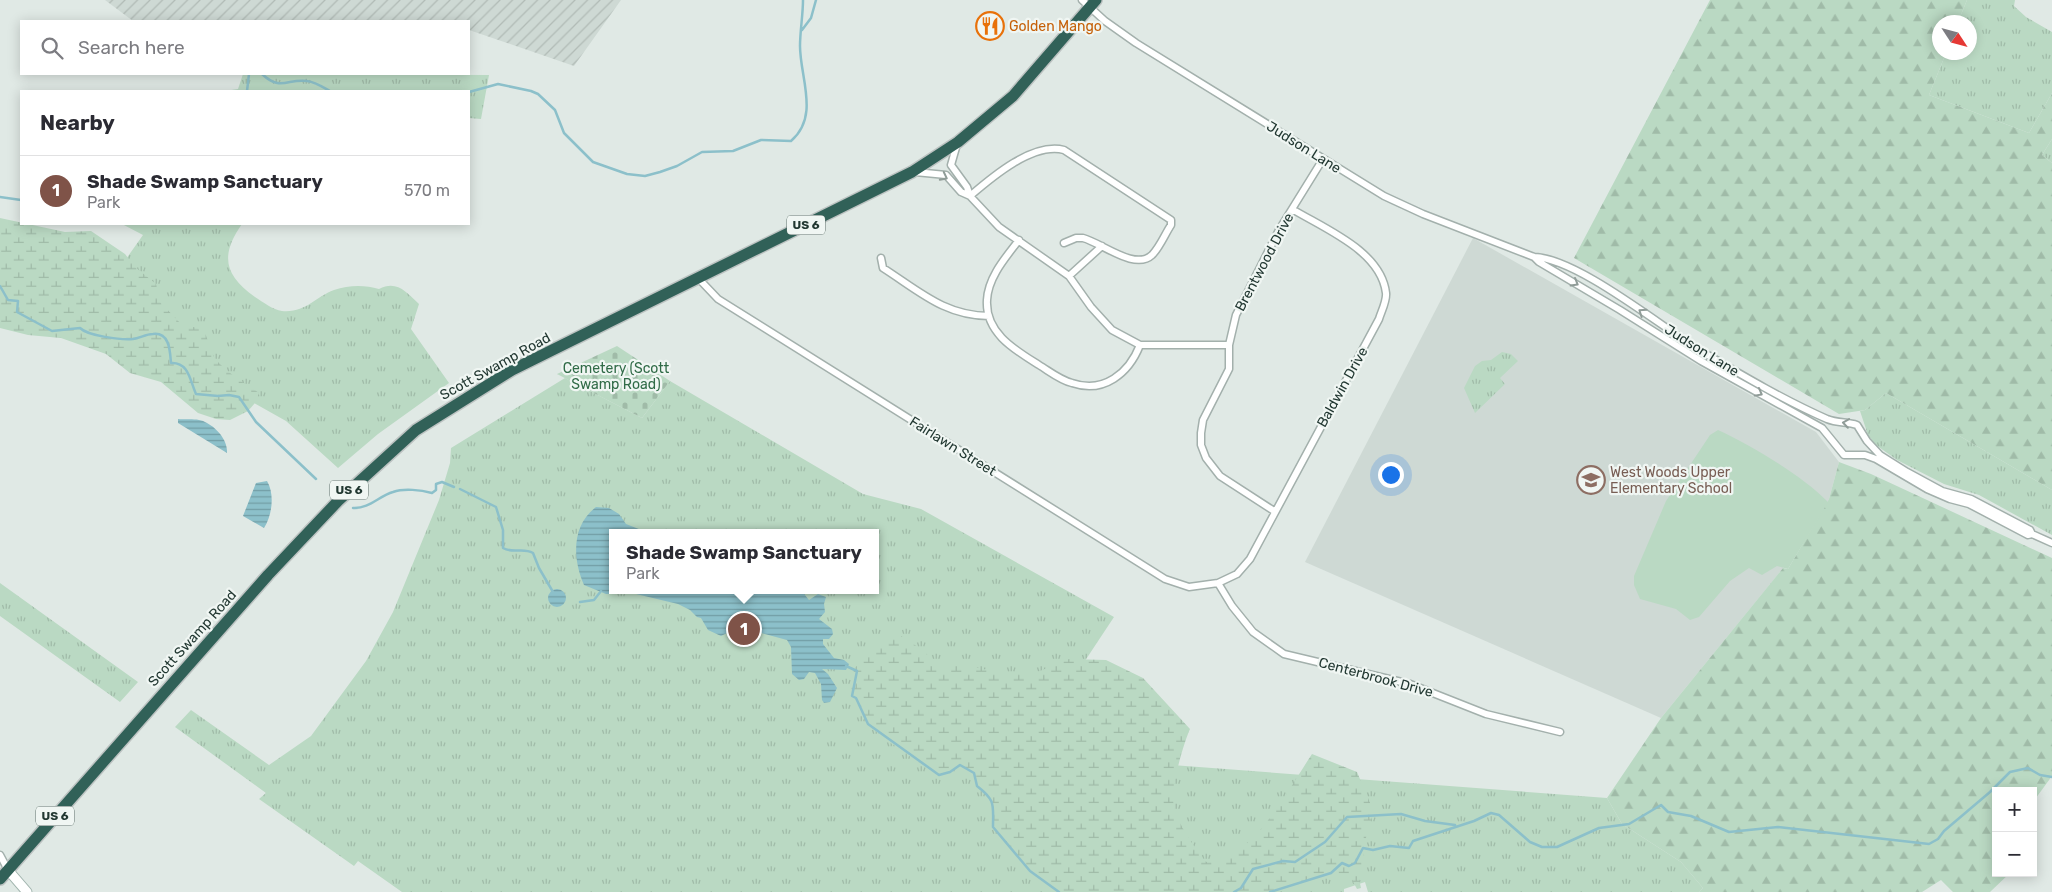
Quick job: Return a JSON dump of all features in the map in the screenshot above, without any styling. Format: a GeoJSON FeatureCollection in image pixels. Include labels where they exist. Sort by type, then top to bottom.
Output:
{"type":"FeatureCollection","features":[{"type":"Feature","properties":{"kind":"highway","name":"Scott Swamp Road"},"geometry":{"type":"LineString","coordinates":[[4,874],[270,573],[338,501],[416,430],[512,370],[912,172],[958,142],[1013,96],[1090,2]]}},
{"type":"Feature","properties":{"kind":"street","name":"Judson Lane"},"geometry":{"type":"LineString","coordinates":[[1090,2],[1105,21],[1136,43],[1323,159],[1401,204],[1534,256],[1556,262],[1589,278],[1703,353],[1747,378],[1828,419],[1857,425],[1862,430],[1867,441],[1880,455],[1906,472],[1942,491],[1972,499],[2030,530],[2032,534]]}},
{"type":"Feature","properties":{"kind":"street"},"geometry":{"type":"LineString","coordinates":[[958,142],[951,165],[968,187],[970,196]]}},
{"type":"Feature","properties":{"kind":"street"},"geometry":{"type":"LineString","coordinates":[[970,196],[998,173],[1033,153],[1048,148],[1064,150],[1171,220],[1171,225],[1154,254],[1144,260],[1133,260],[1083,238],[1076,238],[1064,244]]}},
{"type":"Feature","properties":{"kind":"street","name":"Brentwood Drive"},"geometry":{"type":"LineString","coordinates":[[1274,511],[1220,476],[1206,458],[1201,445],[1203,420],[1229,369],[1229,345],[1236,315],[1267,251],[1323,159]]}},
{"type":"Feature","properties":{"kind":"street"},"geometry":{"type":"LineString","coordinates":[[912,172],[946,175],[961,192],[970,196],[999,227],[1070,276],[1091,307],[1112,330],[1140,345],[1229,345]]}},
{"type":"Feature","properties":{"kind":"street","name":"Baldwin Drive"},"geometry":{"type":"LineString","coordinates":[[1218,583],[1237,574],[1250,559],[1274,511],[1379,319],[1387,295],[1379,270],[1362,251],[1292,209]]}},
{"type":"Feature","properties":{"kind":"street"},"geometry":{"type":"LineString","coordinates":[[1018,240],[991,282],[987,300],[989,316],[998,335],[1011,348],[1062,379],[1082,386],[1104,384],[1122,374],[1135,358],[1140,345]]}},
{"type":"Feature","properties":{"kind":"street"},"geometry":{"type":"LineString","coordinates":[[1070,276],[1102,246]]}},
{"type":"Feature","properties":{"kind":"street","name":"Judson Lane"},"geometry":{"type":"LineString","coordinates":[[1534,256],[1538,262],[1620,310],[1701,361],[1822,428],[1844,455],[1858,454],[1876,459],[1927,489],[1950,499],[1969,504],[2028,535],[2032,534],[2052,544]]}},
{"type":"Feature","properties":{"kind":"street"},"geometry":{"type":"LineString","coordinates":[[881,258],[883,268],[942,306],[962,314],[989,316]]}},
{"type":"Feature","properties":{"kind":"street","name":"Fairlawn Street"},"geometry":{"type":"LineString","coordinates":[[699,278],[718,299],[1165,579],[1189,587],[1218,583]]}},
{"type":"Feature","properties":{"kind":"street"},"geometry":{"type":"LineString","coordinates":[[1858,454],[1865,447],[1867,441]]}},
{"type":"Feature","properties":{"kind":"street","name":"Centerbrook Drive"},"geometry":{"type":"LineString","coordinates":[[1218,583],[1232,606],[1253,632],[1284,654],[1410,684],[1486,714],[1560,732]]}},
{"type":"Feature","properties":{"kind":"street"},"geometry":{"type":"LineString","coordinates":[[0,855],[4,874],[27,892]]}},
{"type":"Feature","properties":{"kind":"shaded area"},"geometry":{"type":"Polygon","coordinates":[[[105,0],[621,0],[574,66],[470,30],[470,20],[132,20],[105,0]]]}},
{"type":"Feature","properties":{"kind":"shaded area","name":"West Woods Upper Elementary School"},"geometry":{"type":"Polygon","coordinates":[[[1473,238],[1816,432],[1839,462],[1829,499],[1806,540],[1661,718],[1305,562],[1473,238]]]}},
{"type":"Feature","properties":{"kind":"green space"},"geometry":{"type":"Polygon","coordinates":[[[1710,0],[1967,0],[1961,15],[1932,15],[1932,60],[1943,60],[1929,95],[2029,133],[2052,93],[2052,139],[2042,155],[2052,163],[2052,490],[1886,393],[1865,410],[1839,414],[1574,258],[1710,0]]]}},
{"type":"Feature","properties":{"kind":"green space"},"geometry":{"type":"Polygon","coordinates":[[[1967,0],[2015,0],[2014,6],[2026,17],[2052,32],[2052,93],[2029,133],[1929,95],[1943,60],[1977,60],[1977,15],[1961,15],[1967,0]]]}},
{"type":"Feature","properties":{"kind":"green space"},"geometry":{"type":"Polygon","coordinates":[[[243,75],[489,75],[481,119],[470,118],[470,90],[232,90],[238,89],[243,75]]]}},
{"type":"Feature","properties":{"kind":"green space"},"geometry":{"type":"Polygon","coordinates":[[[2052,139],[2052,163],[2042,155],[2052,139]]]}},
{"type":"Feature","properties":{"kind":"green space"},"geometry":{"type":"Polygon","coordinates":[[[0,218],[20,222],[20,225],[32,225],[65,232],[91,231],[125,254],[135,267],[156,284],[160,302],[182,325],[193,327],[204,333],[218,362],[232,375],[259,393],[255,403],[248,411],[230,420],[216,419],[198,413],[161,382],[130,373],[106,354],[61,338],[28,335],[0,328],[0,218]]]}},
{"type":"Feature","properties":{"kind":"green space"},"geometry":{"type":"Polygon","coordinates":[[[124,225],[241,225],[230,245],[228,255],[231,272],[237,281],[255,297],[282,311],[298,310],[327,293],[345,287],[363,286],[379,289],[391,286],[401,289],[419,304],[411,329],[449,383],[378,434],[338,468],[286,421],[90,310],[143,235],[124,225]]]}},
{"type":"Feature","properties":{"kind":"green space","name":"Cemetery (Scott Swamp Road)"},"geometry":{"type":"Polygon","coordinates":[[[617,346],[670,381],[642,418],[557,374],[617,346]]]}},
{"type":"Feature","properties":{"kind":"green space"},"geometry":{"type":"Polygon","coordinates":[[[1502,352],[1511,354],[1518,361],[1500,378],[1505,384],[1475,413],[1464,388],[1475,366],[1482,361],[1491,360],[1502,352]]]}},
{"type":"Feature","properties":{"kind":"green space"},"geometry":{"type":"Polygon","coordinates":[[[565,378],[642,418],[670,381],[863,494],[921,509],[1114,617],[1067,688],[1119,761],[1607,798],[1622,824],[1681,862],[1703,888],[1699,892],[1368,892],[1365,882],[1344,889],[1344,892],[402,892],[358,861],[354,866],[259,799],[266,793],[175,727],[191,710],[269,765],[311,736],[366,661],[393,612],[439,500],[450,463],[451,448],[565,378]]]}},
{"type":"Feature","properties":{"kind":"green space"},"geometry":{"type":"Polygon","coordinates":[[[1886,393],[2052,490],[2052,535],[1979,495],[1944,484],[1897,460],[1876,445],[1868,435],[1860,411],[1865,410],[1886,393]]]}},
{"type":"Feature","properties":{"kind":"green space"},"geometry":{"type":"Polygon","coordinates":[[[1718,430],[1776,462],[1805,482],[1828,502],[1788,569],[1777,566],[1762,575],[1749,568],[1730,581],[1699,617],[1690,620],[1676,609],[1640,599],[1634,585],[1634,576],[1666,501],[1710,435],[1718,430]]]}},
{"type":"Feature","properties":{"kind":"green space"},"geometry":{"type":"Polygon","coordinates":[[[1839,462],[1871,474],[2052,558],[2052,776],[2037,797],[2037,787],[1992,787],[1992,877],[2006,877],[1990,892],[1953,892],[1941,880],[1922,892],[1699,892],[1703,888],[1681,862],[1622,824],[1607,798],[1661,718],[1783,568],[1788,569],[1829,499],[1839,462]]]}},
{"type":"Feature","properties":{"kind":"green space"},"geometry":{"type":"Polygon","coordinates":[[[0,583],[138,682],[120,702],[0,616],[0,583]]]}},
{"type":"Feature","properties":{"kind":"green space"},"geometry":{"type":"Polygon","coordinates":[[[898,634],[921,649],[941,667],[954,663],[1007,674],[1035,673],[1069,659],[1106,660],[1143,678],[1190,729],[1176,775],[1173,801],[1178,818],[1190,841],[1206,862],[1235,852],[1257,834],[1278,807],[1312,754],[1357,772],[1371,805],[1372,817],[1363,848],[1365,862],[1358,874],[1361,888],[1357,889],[1350,876],[1340,874],[1335,869],[1331,873],[1270,892],[1059,892],[1030,871],[993,827],[991,798],[980,787],[974,773],[960,765],[950,772],[939,775],[892,744],[866,722],[852,694],[851,683],[853,673],[857,664],[870,649],[898,634]]]}},
{"type":"Feature","properties":{"kind":"water"},"geometry":{"type":"Polygon","coordinates":[[[178,419],[199,420],[209,424],[226,443],[227,453],[178,423],[178,419]]]}},
{"type":"Feature","properties":{"kind":"water"},"geometry":{"type":"Polygon","coordinates":[[[267,481],[271,492],[272,505],[264,528],[243,516],[256,483],[267,481]]]}},
{"type":"Feature","properties":{"kind":"water"},"geometry":{"type":"Polygon","coordinates":[[[596,507],[609,508],[619,514],[626,524],[639,529],[609,529],[609,594],[584,585],[577,564],[576,543],[578,532],[588,514],[596,507]]]}},
{"type":"Feature","properties":{"kind":"water"},"geometry":{"type":"Polygon","coordinates":[[[557,589],[563,592],[566,598],[563,604],[557,607],[551,604],[548,598],[551,592],[557,589]]]}},
{"type":"Feature","properties":{"kind":"water"},"geometry":{"type":"Polygon","coordinates":[[[636,594],[804,594],[809,600],[818,594],[826,597],[824,604],[825,612],[819,619],[832,629],[833,634],[829,639],[823,639],[823,644],[834,658],[844,660],[849,664],[846,670],[822,669],[828,674],[837,688],[830,702],[824,703],[822,700],[821,684],[815,673],[809,672],[804,679],[799,680],[792,674],[791,647],[787,640],[739,627],[721,636],[708,630],[701,618],[678,604],[636,594]]]}},
{"type":"Feature","properties":{"kind":"waterway"},"geometry":{"type":"LineString","coordinates":[[470,92],[498,84],[538,94],[555,110],[564,133],[593,162],[627,174],[645,176],[677,166],[702,152],[733,151],[761,140],[791,141],[800,131],[805,120],[807,108],[800,46],[803,0]]}},
{"type":"Feature","properties":{"kind":"waterway"},"geometry":{"type":"LineString","coordinates":[[802,30],[811,18],[816,0]]}},
{"type":"Feature","properties":{"kind":"waterway"},"geometry":{"type":"LineString","coordinates":[[247,90],[249,75]]}},
{"type":"Feature","properties":{"kind":"waterway"},"geometry":{"type":"LineString","coordinates":[[263,75],[274,82],[307,81],[328,90]]}},
{"type":"Feature","properties":{"kind":"waterway"},"geometry":{"type":"LineString","coordinates":[[0,197],[20,200]]}},
{"type":"Feature","properties":{"kind":"waterway"},"geometry":{"type":"LineString","coordinates":[[0,286],[8,300],[18,301],[17,312],[52,331],[80,328],[97,335],[121,339],[133,339],[153,334],[163,336],[168,344],[171,363],[182,366],[185,369],[196,394],[239,397],[256,422],[316,479]]}},
{"type":"Feature","properties":{"kind":"waterway"},"geometry":{"type":"LineString","coordinates":[[353,508],[359,508],[397,491],[412,490],[432,493],[436,490],[436,484],[442,482],[454,487]]}},
{"type":"Feature","properties":{"kind":"waterway"},"geometry":{"type":"LineString","coordinates":[[460,489],[496,507],[503,530],[503,548],[533,553],[539,568],[553,592]]}},
{"type":"Feature","properties":{"kind":"waterway"},"geometry":{"type":"LineString","coordinates":[[580,602],[594,600],[601,591]]}},
{"type":"Feature","properties":{"kind":"waterway"},"geometry":{"type":"LineString","coordinates":[[846,666],[857,671],[852,696],[856,698],[868,724],[939,775],[950,772],[960,765],[974,773],[977,786],[988,796],[992,804],[993,827],[1030,871],[1059,892]]}},
{"type":"Feature","properties":{"kind":"waterway"},"geometry":{"type":"LineString","coordinates":[[1270,892],[1331,873],[1342,863],[1349,866],[1355,863],[1363,848],[1373,850],[1390,846],[1409,848],[1413,841],[1474,821],[1491,813],[1499,815],[1530,842],[1542,847],[1557,847],[1599,828],[1629,824],[1661,805],[1668,812],[1691,816],[1729,832],[1778,827],[1929,844],[1938,839],[1944,831],[1990,792],[2010,772],[2028,768],[2040,775],[2052,777]]}},
{"type":"Feature","properties":{"kind":"waterway"},"geometry":{"type":"LineString","coordinates":[[1234,892],[1241,888],[1253,869],[1283,861],[1295,862],[1325,842],[1347,817],[1401,814],[1425,821],[1455,825]]}},
{"type":"Feature","properties":{"kind":"place","name":"Golden Mango"},"geometry":{"type":"Point","coordinates":[990,26]}},
{"type":"Feature","properties":{"kind":"place","name":"West Woods Upper Elementary School"},"geometry":{"type":"Point","coordinates":[1591,480]}},
{"type":"Feature","properties":{"kind":"place","name":"Shade Swamp Sanctuary"},"geometry":{"type":"Point","coordinates":[744,629]}}]}
